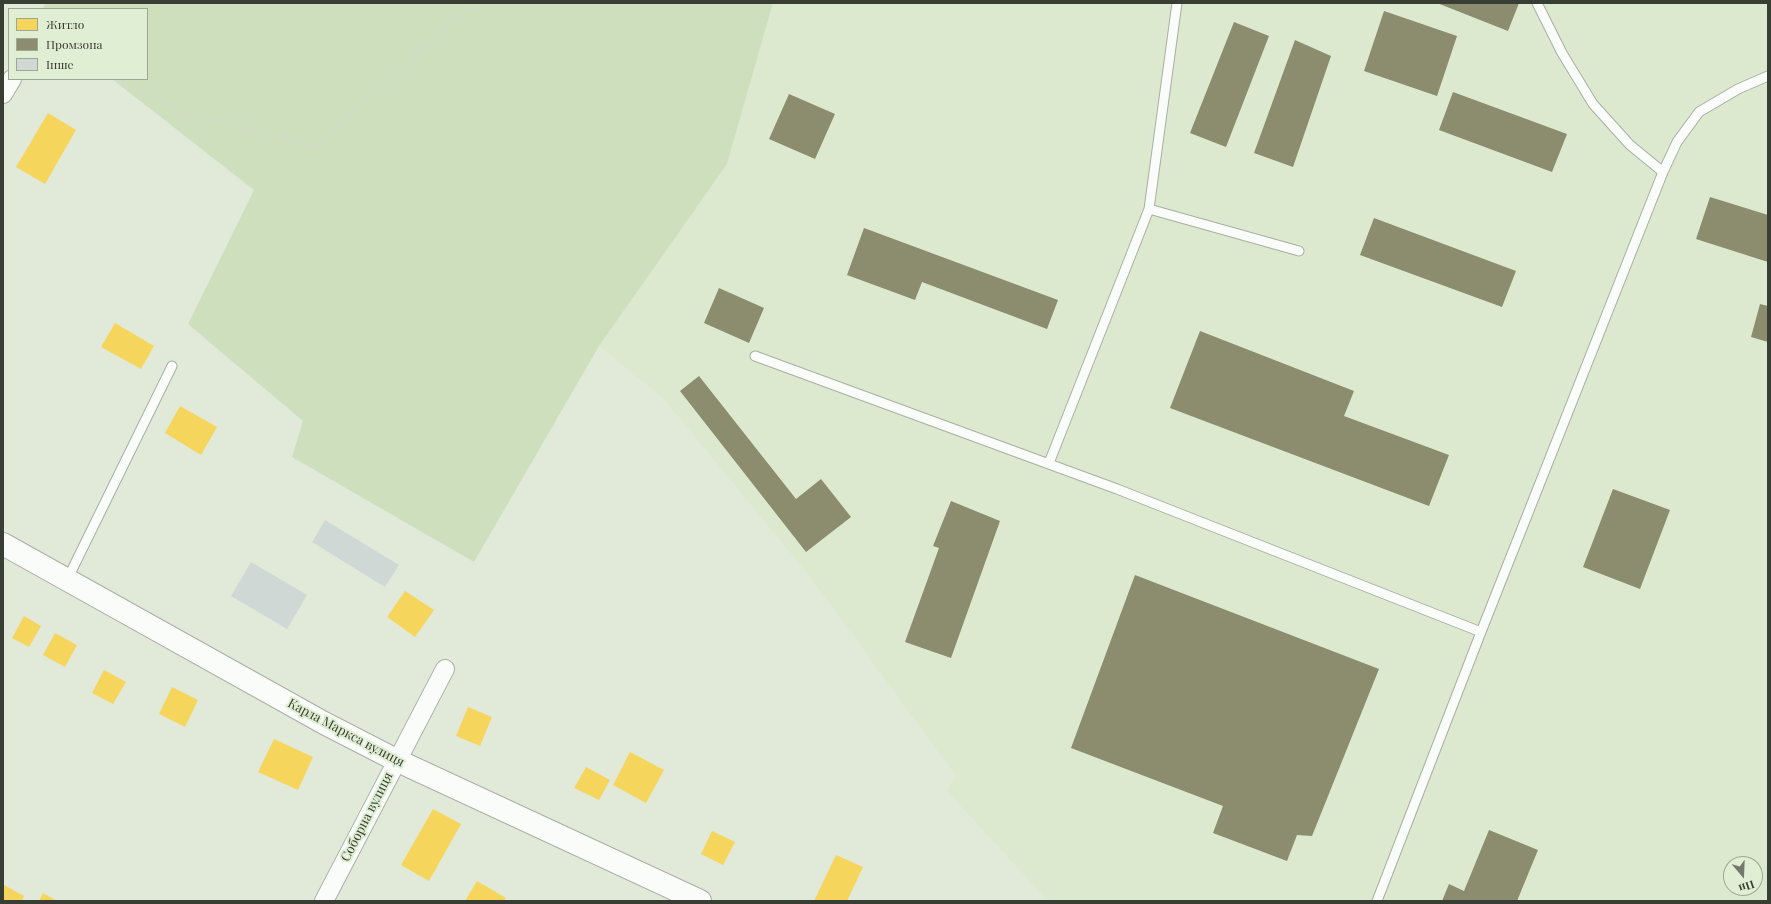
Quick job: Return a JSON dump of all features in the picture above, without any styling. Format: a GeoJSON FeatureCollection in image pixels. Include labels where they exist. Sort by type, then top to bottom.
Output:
{"type":"FeatureCollection","features":[{"type":"Feature","properties":{"kind":"street"},"geometry":{"type":"LineString","coordinates":[[3,94],[11,80]]}},
{"type":"Feature","properties":{"kind":"street","name":"Карла Маркса вулиця"},"geometry":{"type":"LineString","coordinates":[[3,544],[324,723],[396,760],[700,901]]}},
{"type":"Feature","properties":{"kind":"street","name":"Соборна вулиця"},"geometry":{"type":"LineString","coordinates":[[324,901],[396,760],[445,669]]}},
{"type":"Feature","properties":{"kind":"lane"},"geometry":{"type":"LineString","coordinates":[[1048,463],[1149,210],[1177,3]]}},
{"type":"Feature","properties":{"kind":"lane"},"geometry":{"type":"LineString","coordinates":[[1537,3],[1562,53],[1593,104],[1630,145],[1663,172]]}},
{"type":"Feature","properties":{"kind":"lane"},"geometry":{"type":"LineString","coordinates":[[1377,901],[1481,632],[1663,172],[1677,142],[1699,112],[1738,89],[1768,76]]}},
{"type":"Feature","properties":{"kind":"lane"},"geometry":{"type":"LineString","coordinates":[[1149,210],[1299,251]]}},
{"type":"Feature","properties":{"kind":"lane"},"geometry":{"type":"LineString","coordinates":[[755,356],[1048,463],[1481,632]]}},
{"type":"Feature","properties":{"kind":"lane"},"geometry":{"type":"LineString","coordinates":[[67,580],[172,366]]}},
{"type":"Feature","properties":{"kind":"path"},"geometry":{"type":"LineString","coordinates":[[115,80],[180,111],[315,146],[474,3]]}},
{"type":"Feature","properties":{"kind":"shaded area"},"geometry":{"type":"Polygon","coordinates":[[[45,3],[773,3],[727,164],[599,346],[474,562],[292,457],[303,421],[188,324],[254,190],[113,80],[148,80],[148,8],[43,8],[45,3]]]}},
{"type":"Feature","properties":{"kind":"shaded area"},"geometry":{"type":"Polygon","coordinates":[[[773,3],[1768,3],[1768,901],[1048,901],[947,791],[956,776],[811,578],[663,398],[599,346],[727,164],[773,3]]]}},
{"type":"Feature","properties":{"kind":"building: Житло"},"geometry":{"type":"Polygon","coordinates":[[[48,113],[76,130],[45,184],[16,167],[48,113]]]}},
{"type":"Feature","properties":{"kind":"building: Житло"},"geometry":{"type":"Polygon","coordinates":[[[115,323],[154,346],[141,369],[101,347],[115,323]]]}},
{"type":"Feature","properties":{"kind":"building: Житло"},"geometry":{"type":"Polygon","coordinates":[[[180,406],[217,427],[201,455],[165,433],[180,406]]]}},
{"type":"Feature","properties":{"kind":"building: Житло"},"geometry":{"type":"Polygon","coordinates":[[[405,591],[434,610],[415,637],[387,617],[405,591]]]}},
{"type":"Feature","properties":{"kind":"building: Житло"},"geometry":{"type":"Polygon","coordinates":[[[24,616],[41,626],[29,647],[12,638],[24,616]]]}},
{"type":"Feature","properties":{"kind":"building: Житло"},"geometry":{"type":"Polygon","coordinates":[[[55,633],[77,645],[65,667],[43,655],[55,633]]]}},
{"type":"Feature","properties":{"kind":"building: Житло"},"geometry":{"type":"Polygon","coordinates":[[[104,670],[126,682],[113,704],[92,693],[104,670]]]}},
{"type":"Feature","properties":{"kind":"building: Житло"},"geometry":{"type":"Polygon","coordinates":[[[172,687],[198,700],[185,727],[159,714],[172,687]]]}},
{"type":"Feature","properties":{"kind":"building: Житло"},"geometry":{"type":"Polygon","coordinates":[[[468,707],[492,717],[480,746],[456,736],[468,707]]]}},
{"type":"Feature","properties":{"kind":"building: Житло"},"geometry":{"type":"Polygon","coordinates":[[[274,739],[313,757],[298,790],[258,772],[274,739]]]}},
{"type":"Feature","properties":{"kind":"building: Житло"},"geometry":{"type":"Polygon","coordinates":[[[630,752],[664,770],[646,803],[613,785],[630,752]]]}},
{"type":"Feature","properties":{"kind":"building: Житло"},"geometry":{"type":"Polygon","coordinates":[[[586,767],[610,780],[599,800],[574,788],[586,767]]]}},
{"type":"Feature","properties":{"kind":"building: Житло"},"geometry":{"type":"Polygon","coordinates":[[[433,809],[461,824],[429,881],[401,865],[433,809]]]}},
{"type":"Feature","properties":{"kind":"building: Житло"},"geometry":{"type":"Polygon","coordinates":[[[712,831],[735,842],[723,865],[701,854],[712,831]]]}},
{"type":"Feature","properties":{"kind":"building: Житло"},"geometry":{"type":"Polygon","coordinates":[[[836,855],[863,867],[847,901],[814,901],[836,855]]]}},
{"type":"Feature","properties":{"kind":"building: Житло"},"geometry":{"type":"Polygon","coordinates":[[[477,881],[506,898],[504,901],[465,901],[477,881]]]}},
{"type":"Feature","properties":{"kind":"building: Житло"},"geometry":{"type":"Polygon","coordinates":[[[4,885],[24,896],[22,901],[3,901],[4,885]]]}},
{"type":"Feature","properties":{"kind":"building: Житло"},"geometry":{"type":"Polygon","coordinates":[[[43,893],[57,901],[39,901],[43,893]]]}},
{"type":"Feature","properties":{"kind":"building: Промзона"},"geometry":{"type":"Polygon","coordinates":[[[1437,3],[1519,3],[1508,31],[1437,3]]]}},
{"type":"Feature","properties":{"kind":"building: Промзона"},"geometry":{"type":"Polygon","coordinates":[[[1384,11],[1457,36],[1437,96],[1364,71],[1384,11]]]}},
{"type":"Feature","properties":{"kind":"building: Промзона"},"geometry":{"type":"Polygon","coordinates":[[[1234,22],[1269,36],[1226,147],[1190,133],[1234,22]]]}},
{"type":"Feature","properties":{"kind":"building: Промзона"},"geometry":{"type":"Polygon","coordinates":[[[1295,40],[1331,56],[1293,167],[1254,153],[1295,40]]]}},
{"type":"Feature","properties":{"kind":"building: Промзона"},"geometry":{"type":"Polygon","coordinates":[[[1453,92],[1567,134],[1552,172],[1439,130],[1453,92]]]}},
{"type":"Feature","properties":{"kind":"building: Промзона"},"geometry":{"type":"Polygon","coordinates":[[[789,94],[835,114],[815,159],[769,139],[789,94]]]}},
{"type":"Feature","properties":{"kind":"building: Промзона"},"geometry":{"type":"Polygon","coordinates":[[[1710,197],[1768,215],[1768,262],[1696,239],[1710,197]]]}},
{"type":"Feature","properties":{"kind":"building: Промзона"},"geometry":{"type":"Polygon","coordinates":[[[1374,218],[1516,271],[1502,307],[1360,255],[1374,218]]]}},
{"type":"Feature","properties":{"kind":"building: Промзона"},"geometry":{"type":"Polygon","coordinates":[[[864,228],[1058,300],[1047,329],[922,282],[915,300],[847,275],[864,228]]]}},
{"type":"Feature","properties":{"kind":"building: Промзона"},"geometry":{"type":"Polygon","coordinates":[[[719,288],[764,308],[749,343],[704,323],[719,288]]]}},
{"type":"Feature","properties":{"kind":"building: Промзона"},"geometry":{"type":"Polygon","coordinates":[[[1760,304],[1768,306],[1768,342],[1751,337],[1760,304]]]}},
{"type":"Feature","properties":{"kind":"building: Промзона"},"geometry":{"type":"Polygon","coordinates":[[[1200,331],[1354,391],[1344,416],[1449,455],[1429,506],[1170,408],[1200,331]]]}},
{"type":"Feature","properties":{"kind":"building: Промзона"},"geometry":{"type":"Polygon","coordinates":[[[699,376],[796,499],[821,479],[851,517],[806,552],[680,391],[699,376]]]}},
{"type":"Feature","properties":{"kind":"building: Промзона"},"geometry":{"type":"Polygon","coordinates":[[[1613,489],[1670,510],[1640,589],[1583,567],[1613,489]]]}},
{"type":"Feature","properties":{"kind":"building: Промзона"},"geometry":{"type":"Polygon","coordinates":[[[951,501],[1000,521],[951,658],[905,642],[939,548],[933,546],[951,501]]]}},
{"type":"Feature","properties":{"kind":"building: Промзона"},"geometry":{"type":"Polygon","coordinates":[[[1135,575],[1379,669],[1312,836],[1297,835],[1287,861],[1213,833],[1223,806],[1071,748],[1135,575]]]}},
{"type":"Feature","properties":{"kind":"building: Промзона"},"geometry":{"type":"Polygon","coordinates":[[[1489,830],[1538,850],[1517,901],[1442,901],[1449,884],[1464,891],[1489,830]]]}},
{"type":"Feature","properties":{"kind":"building: Інше"},"geometry":{"type":"Polygon","coordinates":[[[325,520],[399,565],[385,587],[312,542],[325,520]]]}},
{"type":"Feature","properties":{"kind":"building: Інше"},"geometry":{"type":"Polygon","coordinates":[[[251,562],[307,595],[287,629],[231,596],[251,562]]]}}]}
